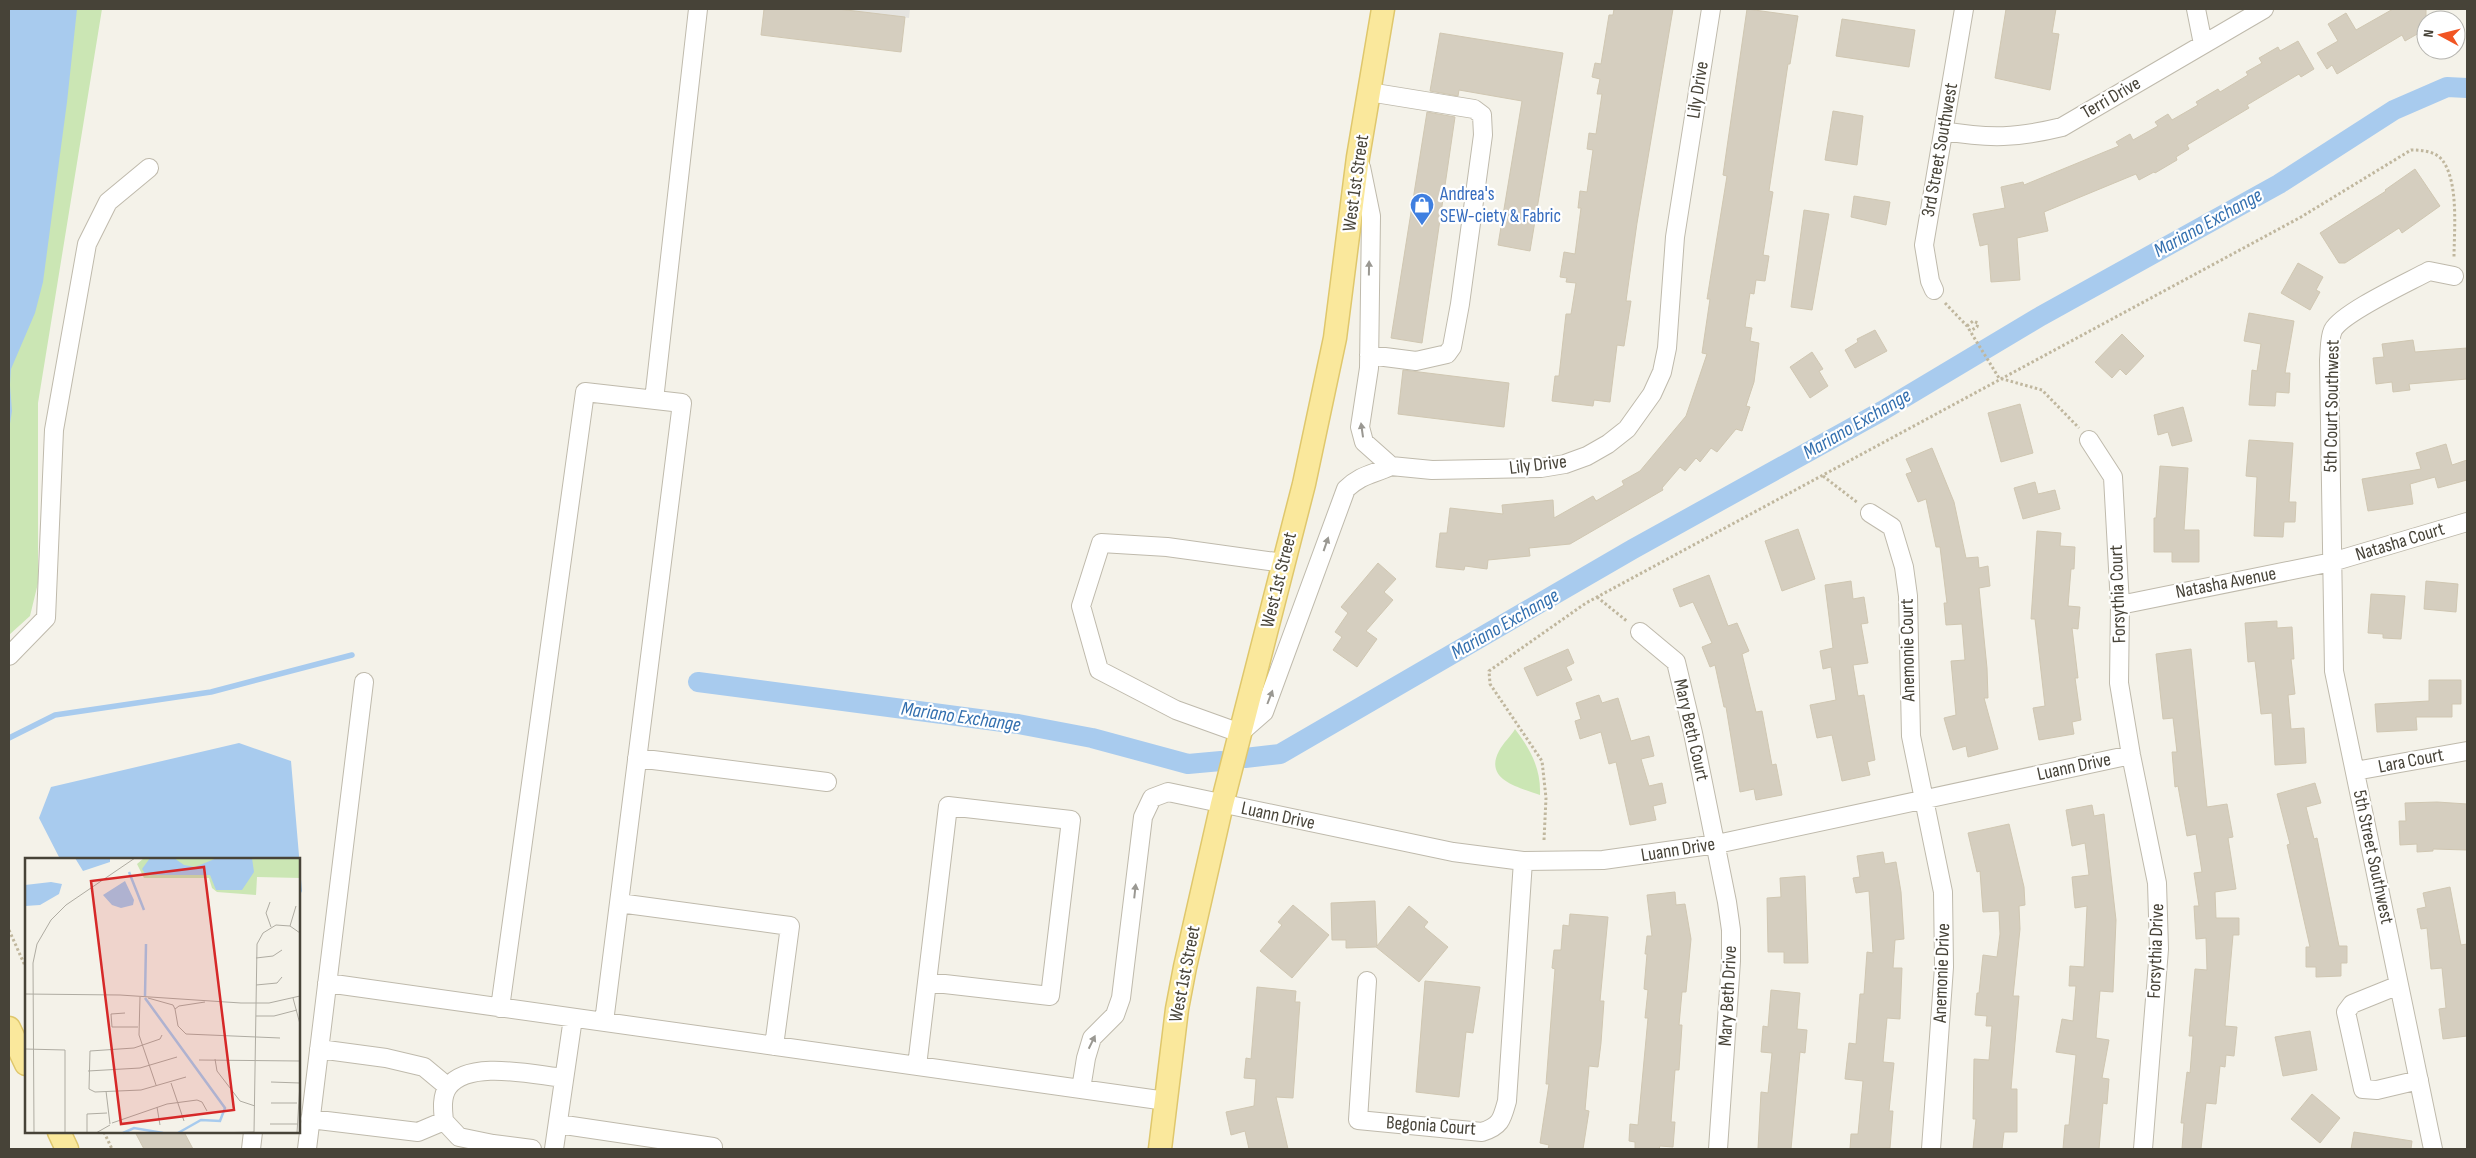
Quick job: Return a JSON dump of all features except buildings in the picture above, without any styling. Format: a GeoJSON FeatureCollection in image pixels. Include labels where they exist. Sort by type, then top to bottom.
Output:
{"type":"FeatureCollection","features":[{"type":"Feature","properties":{"kind":"main road","name":"West 1st Street"},"geometry":{"type":"LineString","coordinates":[[1160,1149],[1177,1009],[1222,804],[1319,418],[1335,338],[1358,157],[1383,9]]}},
{"type":"Feature","properties":{"kind":"main road"},"geometry":{"type":"LineString","coordinates":[[9,1028],[25,1062]]}},
{"type":"Feature","properties":{"kind":"main road"},"geometry":{"type":"LineString","coordinates":[[59,1133],[67,1149]]}},
{"type":"Feature","properties":{"kind":"street"},"geometry":{"type":"LineString","coordinates":[[654,400],[698,9]]}},
{"type":"Feature","properties":{"kind":"street","name":"Lily Drive"},"geometry":{"type":"LineString","coordinates":[[1391,466],[1432,470],[1541,468],[1565,464],[1587,456],[1608,444],[1639,414],[1656,386],[1667,348],[1675,237],[1711,9]]}},
{"type":"Feature","properties":{"kind":"street","name":"3rd Street Southwest"},"geometry":{"type":"LineString","coordinates":[[1934,290],[1930,281],[1924,245],[1964,9]]}},
{"type":"Feature","properties":{"kind":"street"},"geometry":{"type":"LineString","coordinates":[[2196,9],[2203,44]]}},
{"type":"Feature","properties":{"kind":"street","name":"Terri Drive"},"geometry":{"type":"LineString","coordinates":[[1944,131],[1989,137],[2028,136],[2062,127],[2264,9]]}},
{"type":"Feature","properties":{"kind":"street"},"geometry":{"type":"LineString","coordinates":[[1369,92],[1474,109],[1482,115],[1483,135],[1460,304],[1452,347],[1447,354],[1416,361],[1369,355]]}},
{"type":"Feature","properties":{"kind":"street"},"geometry":{"type":"LineString","coordinates":[[1283,563],[1167,546],[1101,543],[1082,606],[1099,670],[1176,710],[1240,733],[1264,712],[1346,489],[1358,478],[1377,473],[1391,466],[1364,442],[1360,427],[1369,368],[1370,216],[1358,157]]}},
{"type":"Feature","properties":{"kind":"street"},"geometry":{"type":"LineString","coordinates":[[9,656],[46,618],[54,430],[87,244],[108,202],[150,168]]}},
{"type":"Feature","properties":{"kind":"street","name":"5th Court Southwest"},"geometry":{"type":"LineString","coordinates":[[2332,562],[2329,360],[2333,330],[2340,322],[2357,310],[2429,270],[2454,276]]}},
{"type":"Feature","properties":{"kind":"street"},"geometry":{"type":"LineString","coordinates":[[500,1008],[585,392],[682,403],[604,1022]]}},
{"type":"Feature","properties":{"kind":"street","name":"Forsythia Court"},"geometry":{"type":"LineString","coordinates":[[2090,440],[2113,477],[2120,604],[2119,683],[2131,754]]}},
{"type":"Feature","properties":{"kind":"street","name":"Anemonie Court"},"geometry":{"type":"LineString","coordinates":[[1870,513],[1892,527],[1904,567],[1908,596],[1910,736],[1923,799]]}},
{"type":"Feature","properties":{"kind":"street","name":"Natasha Court"},"geometry":{"type":"LineString","coordinates":[[2332,562],[2467,522]]}},
{"type":"Feature","properties":{"kind":"street","name":"Natasha Avenue"},"geometry":{"type":"LineString","coordinates":[[2120,604],[2332,562]]}},
{"type":"Feature","properties":{"kind":"street","name":"5th Street Southwest"},"geometry":{"type":"LineString","coordinates":[[2332,562],[2334,671],[2433,1149]]}},
{"type":"Feature","properties":{"kind":"street","name":"Mary Beth Court"},"geometry":{"type":"LineString","coordinates":[[1640,632],[1676,662],[1717,844]]}},
{"type":"Feature","properties":{"kind":"street"},"geometry":{"type":"LineString","coordinates":[[307,1149],[364,682]]}},
{"type":"Feature","properties":{"kind":"street","name":"Lara Court"},"geometry":{"type":"LineString","coordinates":[[2355,771],[2467,751]]}},
{"type":"Feature","properties":{"kind":"street","name":"Luann Drive"},"geometry":{"type":"LineString","coordinates":[[1081,1089],[1086,1058],[1092,1038],[1116,1016],[1121,998],[1143,817],[1152,798],[1168,792],[1453,852],[1523,861],[1603,860],[1717,844],[2131,754]]}},
{"type":"Feature","properties":{"kind":"street","name":"Forsythia Drive"},"geometry":{"type":"LineString","coordinates":[[2131,754],[2158,883],[2160,916],[2143,1149]]}},
{"type":"Feature","properties":{"kind":"street"},"geometry":{"type":"LineString","coordinates":[[637,758],[827,782]]}},
{"type":"Feature","properties":{"kind":"street","name":"Anemonie Drive"},"geometry":{"type":"LineString","coordinates":[[1923,799],[1943,892],[1945,940],[1931,1149]]}},
{"type":"Feature","properties":{"kind":"street"},"geometry":{"type":"LineString","coordinates":[[917,1066],[927,982],[948,806],[1070,820],[1050,996],[927,982]]}},
{"type":"Feature","properties":{"kind":"street","name":"Mary Beth Drive"},"geometry":{"type":"LineString","coordinates":[[1717,844],[1730,921],[1731,961],[1718,1149]]}},
{"type":"Feature","properties":{"kind":"street","name":"Begonia Court"},"geometry":{"type":"LineString","coordinates":[[1367,981],[1358,1120],[1482,1132],[1494,1128],[1502,1117],[1507,1101],[1523,861]]}},
{"type":"Feature","properties":{"kind":"street"},"geometry":{"type":"LineString","coordinates":[[619,903],[790,926],[774,1046]]}},
{"type":"Feature","properties":{"kind":"street"},"geometry":{"type":"LineString","coordinates":[[327,983],[1166,1101]]}},
{"type":"Feature","properties":{"kind":"street"},"geometry":{"type":"LineString","coordinates":[[2399,985],[2352,1004],[2346,1012],[2352,1046],[2363,1089],[2377,1090],[2419,1080]]}},
{"type":"Feature","properties":{"kind":"street"},"geometry":{"type":"LineString","coordinates":[[554,1149],[572,1018]]}},
{"type":"Feature","properties":{"kind":"street"},"geometry":{"type":"LineString","coordinates":[[319,1049],[386,1058],[424,1067],[448,1087]]}},
{"type":"Feature","properties":{"kind":"street"},"geometry":{"type":"LineString","coordinates":[[532,1149],[459,1137],[444,1122],[442,1104],[448,1087],[466,1074],[481,1070],[564,1078]]}},
{"type":"Feature","properties":{"kind":"street"},"geometry":{"type":"LineString","coordinates":[[310,1119],[418,1132],[444,1122]]}},
{"type":"Feature","properties":{"kind":"street"},"geometry":{"type":"LineString","coordinates":[[558,1124],[634,1142],[713,1147],[713,1149]]}},
{"type":"Feature","properties":{"kind":"street"},"geometry":{"type":"LineString","coordinates":[[251,1149],[253,1133]]}},
{"type":"Feature","properties":{"kind":"path"},"geometry":{"type":"LineString","coordinates":[[1544,840],[1546,798],[1542,762],[1490,684],[1489,671],[1586,603],[1823,476],[1999,378],[2103,325],[2301,217],[2411,150],[2427,150],[2443,160],[2452,184],[2454,276]]}},
{"type":"Feature","properties":{"kind":"path"},"geometry":{"type":"LineString","coordinates":[[1934,290],[1967,326],[1999,378],[2042,390],[2090,440]]}},
{"type":"Feature","properties":{"kind":"path"},"geometry":{"type":"LineString","coordinates":[[1967,326],[1973,321],[1978,323],[1977,327],[1971,332]]}},
{"type":"Feature","properties":{"kind":"path"},"geometry":{"type":"LineString","coordinates":[[1823,476],[1870,513]]}},
{"type":"Feature","properties":{"kind":"path"},"geometry":{"type":"LineString","coordinates":[[1597,597],[1640,632]]}},
{"type":"Feature","properties":{"kind":"path"},"geometry":{"type":"LineString","coordinates":[[9,930],[25,966]]}},
{"type":"Feature","properties":{"kind":"path"},"geometry":{"type":"LineString","coordinates":[[104,1133],[112,1149]]}},
{"type":"Feature","properties":{"kind":"green space"},"geometry":{"type":"Polygon","coordinates":[[[9,9],[102,9],[38,403],[38,583],[30,616],[9,635],[9,9]]]}},
{"type":"Feature","properties":{"kind":"green space"},"geometry":{"type":"Polygon","coordinates":[[[1515,729],[1534,760],[1539,777],[1540,795],[1507,782],[1496,770],[1495,761],[1499,751],[1515,729]]]}},
{"type":"Feature","properties":{"kind":"shaded area"},"geometry":{"type":"Polygon","coordinates":[[[838,9],[910,9],[909,18],[838,9]]]}},
{"type":"Feature","properties":{"kind":"water"},"geometry":{"type":"Polygon","coordinates":[[[9,9],[77,9],[67,102],[43,282],[35,313],[11,369],[12,411],[9,430],[9,9]]]}},
{"type":"Feature","properties":{"kind":"water"},"geometry":{"type":"Polygon","coordinates":[[[239,743],[291,761],[299,858],[59,858],[39,818],[51,787],[239,743]]]}},
{"type":"Feature","properties":{"kind":"water"},"geometry":{"type":"Polygon","coordinates":[[[300,867],[302,891],[300,895],[300,867]]]}},
{"type":"Feature","properties":{"kind":"waterway","name":"Mariano Exchange"},"geometry":{"type":"LineString","coordinates":[[1245,758],[1280,754],[1633,549],[1882,411],[2041,316],[2279,184],[2394,110],[2447,87],[2467,88]]}},
{"type":"Feature","properties":{"kind":"waterway"},"geometry":{"type":"LineString","coordinates":[[9,738],[55,715],[211,692],[352,655]]}},
{"type":"Feature","properties":{"kind":"waterway","name":"Mariano Exchange"},"geometry":{"type":"LineString","coordinates":[[698,682],[1018,724],[1092,738],[1188,764],[1221,761]]}},
{"type":"Feature","properties":{"kind":"place","name":"Andrea's SEW-ciety & Fabric"},"geometry":{"type":"Point","coordinates":[1422,226]}}]}
